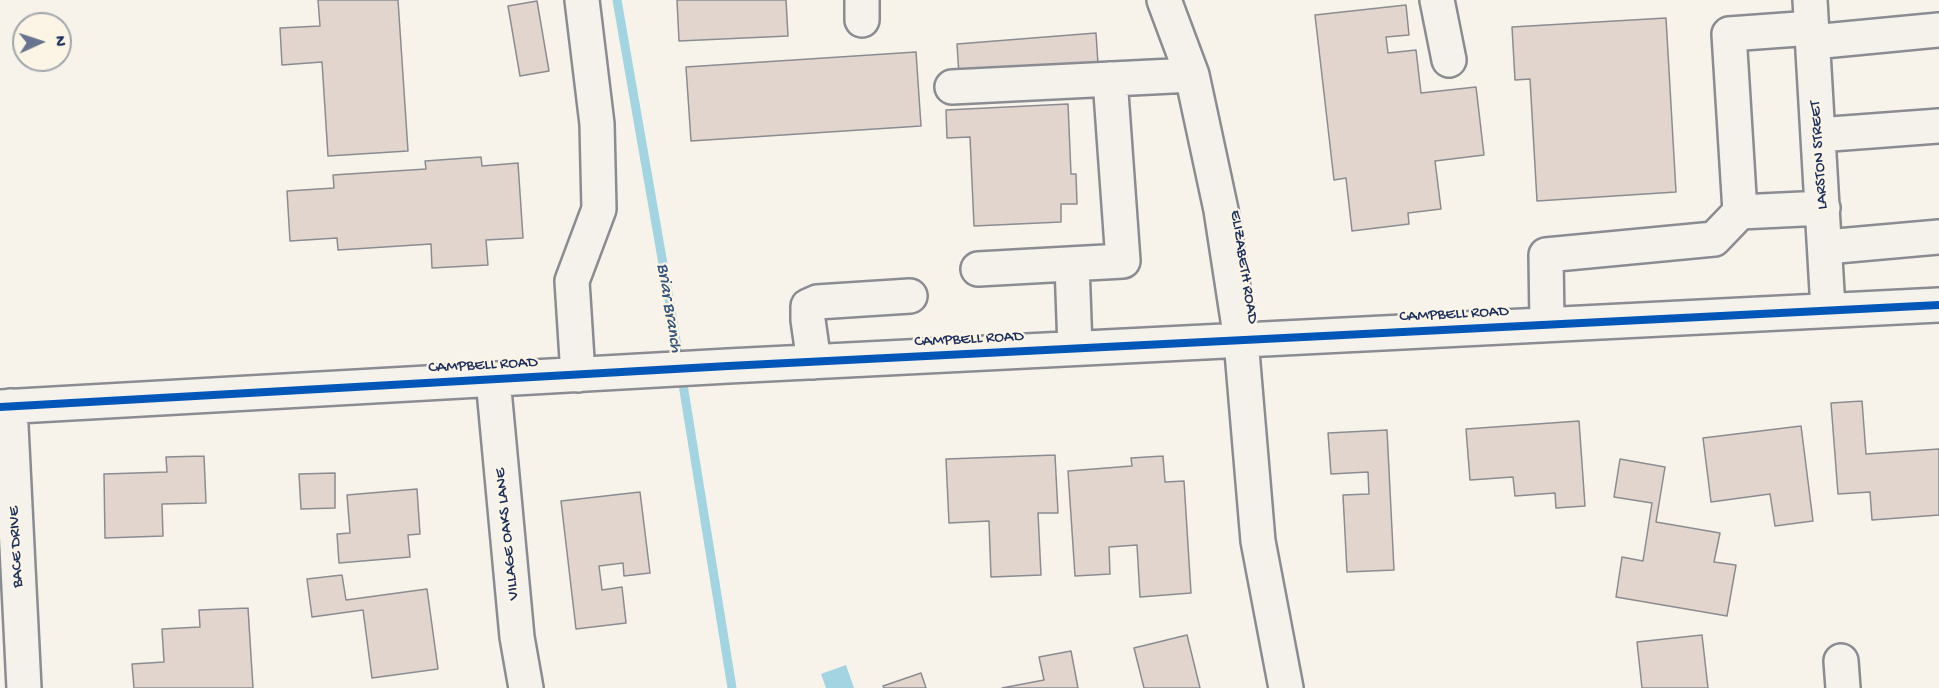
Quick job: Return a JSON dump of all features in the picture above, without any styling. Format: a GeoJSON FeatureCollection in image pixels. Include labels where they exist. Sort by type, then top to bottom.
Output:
{"type":"FeatureCollection","features":[{"type":"Feature","properties":{"kind":"street"},"geometry":{"type":"LineString","coordinates":[[578,375],[572,281],[599,209],[597,124],[582,0]]}},
{"type":"Feature","properties":{"kind":"street","name":"ELIZABETH ROAD"},"geometry":{"type":"LineString","coordinates":[[1164,0],[1192,75],[1221,210],[1241,340],[1258,541],[1286,688]]}},
{"type":"Feature","properties":{"kind":"street"},"geometry":{"type":"LineString","coordinates":[[1437,0],[1449,60]]}},
{"type":"Feature","properties":{"kind":"street"},"geometry":{"type":"LineString","coordinates":[[1740,212],[1729,34],[1811,23],[1939,30]]}},
{"type":"Feature","properties":{"kind":"street","name":"LARSTON STREET"},"geometry":{"type":"LineString","coordinates":[[1811,23],[1828,309]]}},
{"type":"Feature","properties":{"kind":"street"},"geometry":{"type":"LineString","coordinates":[[952,87],[1192,75]]}},
{"type":"Feature","properties":{"kind":"street"},"geometry":{"type":"LineString","coordinates":[[978,269],[1123,261],[1110,79]]}},
{"type":"Feature","properties":{"kind":"street"},"geometry":{"type":"LineString","coordinates":[[1818,135],[1939,126]]}},
{"type":"Feature","properties":{"kind":"street"},"geometry":{"type":"LineString","coordinates":[[1546,324],[1546,255],[1714,239],[1740,212],[1823,208]]}},
{"type":"Feature","properties":{"kind":"street"},"geometry":{"type":"LineString","coordinates":[[1826,247],[1939,237]]}},
{"type":"Feature","properties":{"kind":"street"},"geometry":{"type":"LineString","coordinates":[[1072,264],[1075,348]]}},
{"type":"Feature","properties":{"kind":"street"},"geometry":{"type":"LineString","coordinates":[[814,362],[808,306],[817,302],[910,296]]}},
{"type":"Feature","properties":{"kind":"street","name":"CAMPBELL ROAD"},"geometry":{"type":"LineString","coordinates":[[5,406],[728,366],[1939,305]]}},
{"type":"Feature","properties":{"kind":"street","name":"VILLAGE OAKS LANE"},"geometry":{"type":"LineString","coordinates":[[492,379],[518,637],[526,688]]}},
{"type":"Feature","properties":{"kind":"street","name":"BACE DRIVE"},"geometry":{"type":"LineString","coordinates":[[5,406],[24,688]]}},
{"type":"Feature","properties":{"kind":"water"},"geometry":{"type":"Polygon","coordinates":[[[846,665],[854,688],[826,688],[821,674],[846,665]]]}},
{"type":"Feature","properties":{"kind":"building"},"geometry":{"type":"Polygon","coordinates":[[[318,0],[398,0],[408,151],[328,156],[322,62],[282,65],[280,28],[320,26],[318,0]]]}},
{"type":"Feature","properties":{"kind":"building"},"geometry":{"type":"Polygon","coordinates":[[[677,0],[786,0],[788,36],[679,41],[677,0]]]}},
{"type":"Feature","properties":{"kind":"building"},"geometry":{"type":"Polygon","coordinates":[[[537,1],[549,71],[520,76],[508,6],[537,1]]]}},
{"type":"Feature","properties":{"kind":"building"},"geometry":{"type":"Polygon","coordinates":[[[1406,5],[1409,35],[1386,37],[1388,53],[1416,50],[1421,93],[1476,87],[1484,155],[1435,161],[1441,209],[1408,213],[1409,224],[1352,231],[1346,178],[1334,180],[1315,15],[1406,5]]]}},
{"type":"Feature","properties":{"kind":"building"},"geometry":{"type":"Polygon","coordinates":[[[1666,18],[1676,192],[1537,201],[1530,79],[1515,80],[1512,27],[1666,18]]]}},
{"type":"Feature","properties":{"kind":"building"},"geometry":{"type":"Polygon","coordinates":[[[1096,33],[1098,64],[959,75],[957,44],[1096,33]]]}},
{"type":"Feature","properties":{"kind":"building"},"geometry":{"type":"Polygon","coordinates":[[[916,52],[921,126],[691,141],[686,67],[916,52]]]}},
{"type":"Feature","properties":{"kind":"building"},"geometry":{"type":"Polygon","coordinates":[[[1068,104],[1071,174],[1076,174],[1077,204],[1061,204],[1061,222],[974,226],[970,137],[947,138],[946,110],[1068,104]]]}},
{"type":"Feature","properties":{"kind":"building"},"geometry":{"type":"Polygon","coordinates":[[[481,157],[482,166],[518,163],[523,238],[486,240],[488,265],[432,268],[431,244],[338,250],[337,238],[290,241],[287,191],[334,188],[333,175],[426,169],[425,161],[481,157]]]}},
{"type":"Feature","properties":{"kind":"building"},"geometry":{"type":"Polygon","coordinates":[[[1862,401],[1866,454],[1939,449],[1939,515],[1872,520],[1870,492],[1838,494],[1831,403],[1862,401]]]}},
{"type":"Feature","properties":{"kind":"building"},"geometry":{"type":"Polygon","coordinates":[[[1579,421],[1585,506],[1556,508],[1555,493],[1515,496],[1513,477],[1470,480],[1466,429],[1579,421]]]}},
{"type":"Feature","properties":{"kind":"building"},"geometry":{"type":"Polygon","coordinates":[[[1801,426],[1813,521],[1775,526],[1770,494],[1711,502],[1703,438],[1801,426]]]}},
{"type":"Feature","properties":{"kind":"building"},"geometry":{"type":"Polygon","coordinates":[[[1387,430],[1394,570],[1347,572],[1343,495],[1369,494],[1368,472],[1331,474],[1328,433],[1387,430]]]}},
{"type":"Feature","properties":{"kind":"building"},"geometry":{"type":"Polygon","coordinates":[[[1055,455],[1058,513],[1038,513],[1041,575],[991,577],[989,521],[949,523],[946,459],[1055,455]]]}},
{"type":"Feature","properties":{"kind":"building"},"geometry":{"type":"Polygon","coordinates":[[[204,456],[206,503],[162,504],[163,536],[105,538],[104,474],[167,472],[166,457],[204,456]]]}},
{"type":"Feature","properties":{"kind":"building"},"geometry":{"type":"Polygon","coordinates":[[[1163,456],[1165,482],[1184,481],[1191,593],[1140,597],[1137,545],[1109,547],[1110,574],[1075,576],[1068,471],[1132,466],[1131,458],[1163,456]]]}},
{"type":"Feature","properties":{"kind":"building"},"geometry":{"type":"Polygon","coordinates":[[[1620,459],[1665,467],[1656,522],[1720,533],[1714,562],[1736,565],[1727,616],[1616,597],[1622,557],[1643,561],[1652,503],[1614,497],[1620,459]]]}},
{"type":"Feature","properties":{"kind":"building"},"geometry":{"type":"Polygon","coordinates":[[[335,473],[335,508],[301,509],[299,474],[335,473]]]}},
{"type":"Feature","properties":{"kind":"building"},"geometry":{"type":"Polygon","coordinates":[[[417,489],[420,534],[408,535],[410,557],[339,563],[337,534],[350,533],[347,495],[417,489]]]}},
{"type":"Feature","properties":{"kind":"building"},"geometry":{"type":"Polygon","coordinates":[[[640,492],[650,573],[624,576],[623,563],[599,566],[602,590],[622,587],[626,623],[576,629],[561,501],[640,492]]]}},
{"type":"Feature","properties":{"kind":"building"},"geometry":{"type":"Polygon","coordinates":[[[342,575],[346,600],[427,589],[438,669],[372,678],[363,610],[312,617],[307,579],[342,575]]]}},
{"type":"Feature","properties":{"kind":"building"},"geometry":{"type":"Polygon","coordinates":[[[248,608],[253,688],[134,688],[132,664],[164,662],[162,629],[200,627],[199,610],[248,608]]]}},
{"type":"Feature","properties":{"kind":"building"},"geometry":{"type":"Polygon","coordinates":[[[1187,635],[1200,688],[1144,688],[1134,648],[1187,635]]]}},
{"type":"Feature","properties":{"kind":"building"},"geometry":{"type":"Polygon","coordinates":[[[1702,635],[1708,688],[1642,688],[1637,642],[1702,635]]]}},
{"type":"Feature","properties":{"kind":"building"},"geometry":{"type":"Polygon","coordinates":[[[1071,651],[1078,688],[1002,688],[1044,680],[1039,657],[1071,651]]]}},
{"type":"Feature","properties":{"kind":"building"},"geometry":{"type":"Polygon","coordinates":[[[921,673],[926,688],[884,688],[883,686],[921,673]]]}},
{"type":"Feature","properties":{"kind":"waterway","name":"Briar Branch"},"geometry":{"type":"LineString","coordinates":[[617,0],[671,310],[732,688]]}},
{"type":"Feature","properties":{"kind":"cycle path"},"geometry":{"type":"LineString","coordinates":[[0,407],[728,366],[1939,305]]}}]}
